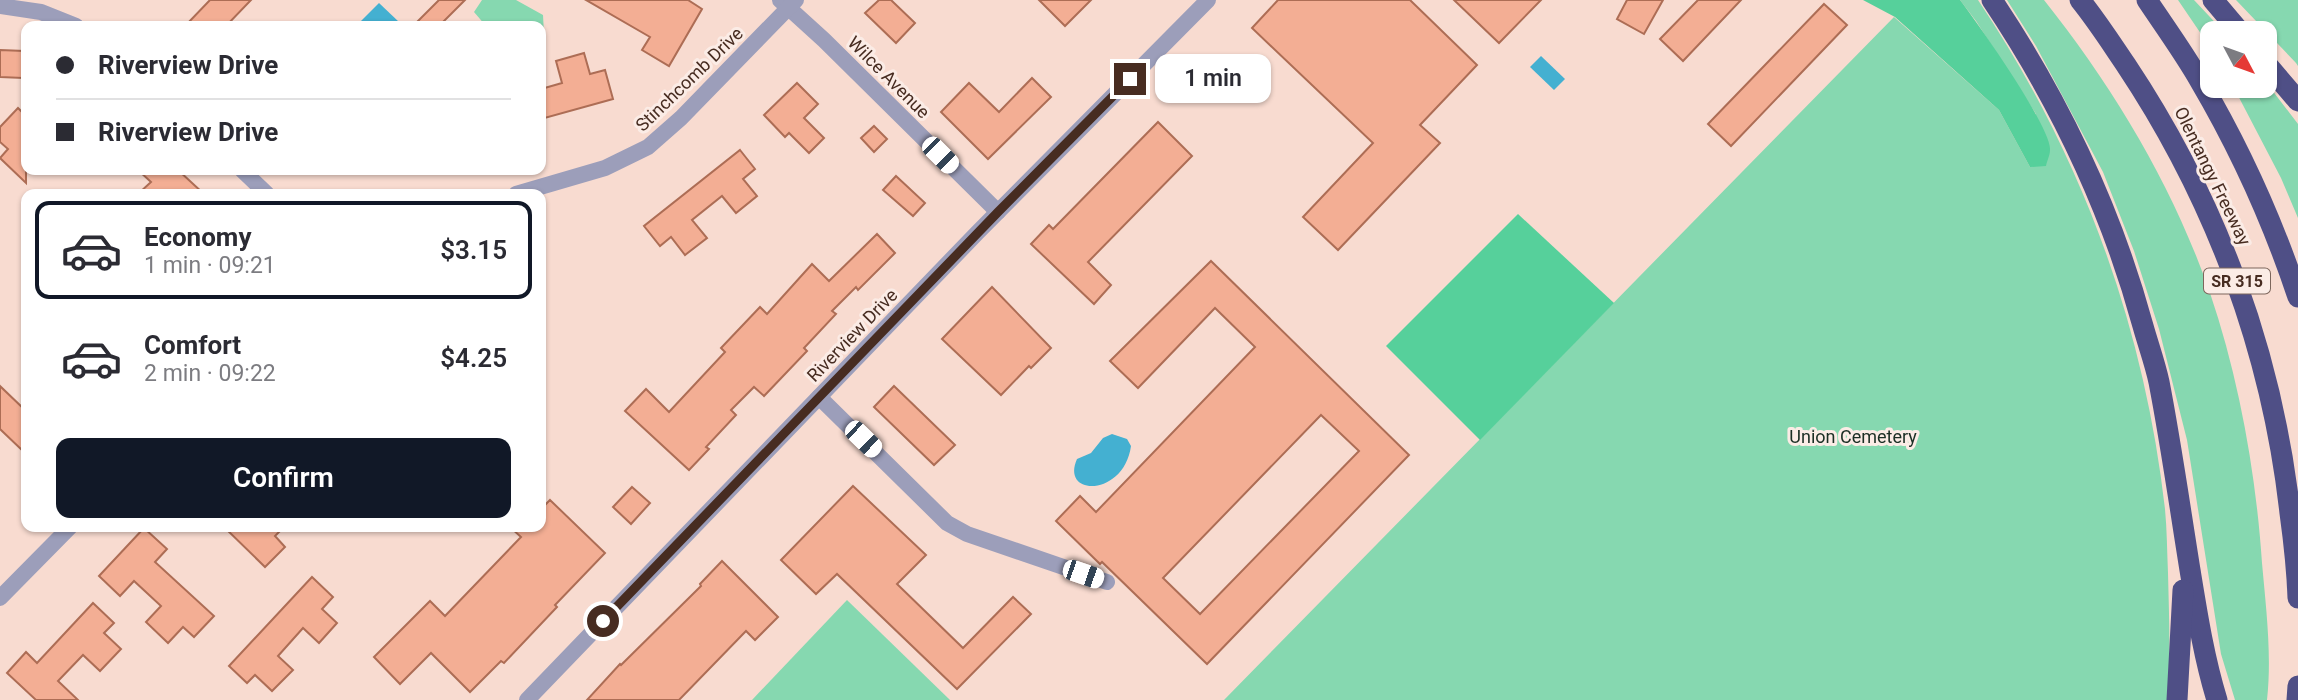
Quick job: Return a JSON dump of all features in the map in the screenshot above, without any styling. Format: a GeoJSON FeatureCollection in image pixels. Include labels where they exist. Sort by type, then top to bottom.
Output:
{"type":"FeatureCollection","features":[{"type":"Feature","properties":{"kind":"highway"},"geometry":{"type":"LineString","coordinates":[[1992,0],[2025,49],[2063,120],[2114,233],[2136,298],[2158,379],[2197,616],[2217,700]]}},
{"type":"Feature","properties":{"kind":"highway","name":"Olentangy Freeway"},"geometry":{"type":"LineString","coordinates":[[2080,0],[2154,108],[2198,190],[2233,271],[2261,355],[2285,465],[2298,598]]}},
{"type":"Feature","properties":{"kind":"highway","name":"Olentangy Freeway"},"geometry":{"type":"LineString","coordinates":[[2147,0],[2200,80],[2246,167],[2283,252],[2298,297]]}},
{"type":"Feature","properties":{"kind":"highway"},"geometry":{"type":"LineString","coordinates":[[2213,0],[2231,21]]}},
{"type":"Feature","properties":{"kind":"highway"},"geometry":{"type":"LineString","coordinates":[[2277,76],[2298,101]]}},
{"type":"Feature","properties":{"kind":"highway"},"geometry":{"type":"LineString","coordinates":[[2177,700],[2184,608],[2183,528]]}},
{"type":"Feature","properties":{"kind":"highway"},"geometry":{"type":"LineString","coordinates":[[2297,700],[2298,686]]}},
{"type":"Feature","properties":{"kind":"street","name":"Riverview Drive"},"geometry":{"type":"LineString","coordinates":[[527,700],[998,212],[1208,0]]}},
{"type":"Feature","properties":{"kind":"street","name":"Wilce Avenue"},"geometry":{"type":"LineString","coordinates":[[789,3],[998,212]]}},
{"type":"Feature","properties":{"kind":"street","name":"Stinchcomb Drive"},"geometry":{"type":"LineString","coordinates":[[533,189],[604,168],[648,147],[681,118],[789,3]]}},
{"type":"Feature","properties":{"kind":"street"},"geometry":{"type":"LineString","coordinates":[[0,6],[41,12],[64,21]]}},
{"type":"Feature","properties":{"kind":"street"},"geometry":{"type":"LineString","coordinates":[[247,175],[262,189]]}},
{"type":"Feature","properties":{"kind":"street"},"geometry":{"type":"LineString","coordinates":[[819,397],[947,523],[967,534],[1107,582]]}},
{"type":"Feature","properties":{"kind":"street"},"geometry":{"type":"LineString","coordinates":[[0,598],[65,532]]}},
{"type":"Feature","properties":{"kind":"green space"},"geometry":{"type":"Polygon","coordinates":[[[482,0],[516,0],[543,15],[543,21],[482,21],[474,12],[482,0]]]}},
{"type":"Feature","properties":{"kind":"green space"},"geometry":{"type":"Polygon","coordinates":[[[1863,0],[1960,0],[2012,75],[2039,120],[2050,150],[2046,166],[2030,167],[1999,110],[1895,17],[1863,0]]]}},
{"type":"Feature","properties":{"kind":"green space","name":"Union Cemetery"},"geometry":{"type":"Polygon","coordinates":[[[1960,0],[1978,0],[2015,58],[2048,118],[2077,180],[2124,307],[2155,440],[2165,509],[2169,636],[2167,700],[1224,700],[1894,17],[1999,110],[2030,167],[2036,114],[1960,0]]]}},
{"type":"Feature","properties":{"kind":"green space"},"geometry":{"type":"Polygon","coordinates":[[[2007,0],[2044,0],[2070,33],[2118,103],[2160,176],[2210,293],[2238,392],[2255,495],[2268,632],[2267,700],[2235,700],[2221,654],[2187,440],[2159,329],[2134,251],[2103,172],[2036,46],[2007,0]]]}},
{"type":"Feature","properties":{"kind":"green space"},"geometry":{"type":"Polygon","coordinates":[[[2178,0],[2194,0],[2214,21],[2200,21],[2200,32],[2178,0]]]}},
{"type":"Feature","properties":{"kind":"green space"},"geometry":{"type":"Polygon","coordinates":[[[2236,0],[2298,0],[2298,66],[2277,43],[2277,21],[2256,21],[2236,0]]]}},
{"type":"Feature","properties":{"kind":"green space"},"geometry":{"type":"Polygon","coordinates":[[[2277,97],[2298,124],[2298,218],[2281,178],[2239,98],[2277,97]]]}},
{"type":"Feature","properties":{"kind":"green space"},"geometry":{"type":"Polygon","coordinates":[[[1518,214],[1614,303],[1480,440],[1386,346],[1518,214]]]}},
{"type":"Feature","properties":{"kind":"green space"},"geometry":{"type":"Polygon","coordinates":[[[847,600],[950,700],[752,700],[847,600]]]}},
{"type":"Feature","properties":{"kind":"water"},"geometry":{"type":"Polygon","coordinates":[[[379,3],[398,21],[361,21],[379,3]]]}},
{"type":"Feature","properties":{"kind":"water"},"geometry":{"type":"Polygon","coordinates":[[[1541,56],[1565,79],[1554,90],[1530,67],[1541,56]]]}},
{"type":"Feature","properties":{"kind":"water"},"geometry":{"type":"Polygon","coordinates":[[[1112,434],[1127,439],[1131,446],[1126,463],[1117,475],[1106,483],[1095,486],[1085,485],[1077,480],[1074,471],[1077,459],[1091,453],[1103,438],[1112,434]]]}},
{"type":"Feature","properties":{"kind":"building"},"geometry":{"type":"Polygon","coordinates":[[[210,0],[251,0],[231,21],[190,21],[210,0]]]}},
{"type":"Feature","properties":{"kind":"building"},"geometry":{"type":"Polygon","coordinates":[[[439,0],[465,0],[444,21],[418,21],[439,0]]]}},
{"type":"Feature","properties":{"kind":"building"},"geometry":{"type":"Polygon","coordinates":[[[586,0],[688,0],[702,9],[669,66],[642,50],[650,37],[586,0]]]}},
{"type":"Feature","properties":{"kind":"building"},"geometry":{"type":"Polygon","coordinates":[[[879,0],[891,0],[915,23],[896,43],[865,13],[879,0]]]}},
{"type":"Feature","properties":{"kind":"building"},"geometry":{"type":"Polygon","coordinates":[[[1039,0],[1091,0],[1065,26],[1039,0]]]}},
{"type":"Feature","properties":{"kind":"building"},"geometry":{"type":"Polygon","coordinates":[[[1278,0],[1410,0],[1477,65],[1420,125],[1440,143],[1338,250],[1303,217],[1373,143],[1252,28],[1278,0]]]}},
{"type":"Feature","properties":{"kind":"building"},"geometry":{"type":"Polygon","coordinates":[[[1454,0],[1541,0],[1499,43],[1454,0]]]}},
{"type":"Feature","properties":{"kind":"building"},"geometry":{"type":"Polygon","coordinates":[[[1627,0],[1663,0],[1644,34],[1617,19],[1627,0]]]}},
{"type":"Feature","properties":{"kind":"building"},"geometry":{"type":"Polygon","coordinates":[[[1698,0],[1741,0],[1683,61],[1660,39],[1698,0]]]}},
{"type":"Feature","properties":{"kind":"building"},"geometry":{"type":"Polygon","coordinates":[[[1824,4],[1847,25],[1731,146],[1708,124],[1824,4]]]}},
{"type":"Feature","properties":{"kind":"building"},"geometry":{"type":"Polygon","coordinates":[[[0,50],[21,51],[21,78],[0,77],[0,50]]]}},
{"type":"Feature","properties":{"kind":"building"},"geometry":{"type":"Polygon","coordinates":[[[584,53],[590,74],[605,70],[613,99],[546,118],[546,88],[562,83],[556,61],[584,53]]]}},
{"type":"Feature","properties":{"kind":"building"},"geometry":{"type":"Polygon","coordinates":[[[1032,78],[1051,97],[988,159],[941,112],[969,83],[999,112],[1032,78]]]}},
{"type":"Feature","properties":{"kind":"building"},"geometry":{"type":"Polygon","coordinates":[[[797,83],[818,104],[804,118],[824,138],[809,153],[789,133],[785,137],[764,115],[797,83]]]}},
{"type":"Feature","properties":{"kind":"building"},"geometry":{"type":"Polygon","coordinates":[[[18,108],[21,111],[21,175],[26,175],[26,183],[0,158],[8,149],[0,142],[0,127],[18,108]]]}},
{"type":"Feature","properties":{"kind":"building"},"geometry":{"type":"Polygon","coordinates":[[[1158,122],[1192,156],[1088,262],[1111,285],[1094,304],[1031,244],[1049,225],[1053,229],[1158,122]]]}},
{"type":"Feature","properties":{"kind":"building"},"geometry":{"type":"Polygon","coordinates":[[[874,126],[887,139],[874,152],[861,138],[874,126]]]}},
{"type":"Feature","properties":{"kind":"building"},"geometry":{"type":"Polygon","coordinates":[[[740,150],[755,169],[743,179],[757,196],[736,213],[722,196],[692,220],[707,238],[685,255],[671,237],[660,246],[644,226],[740,150]]]}},
{"type":"Feature","properties":{"kind":"building"},"geometry":{"type":"Polygon","coordinates":[[[143,175],[183,175],[199,189],[143,189],[151,182],[143,175]]]}},
{"type":"Feature","properties":{"kind":"building"},"geometry":{"type":"Polygon","coordinates":[[[896,176],[925,203],[913,216],[883,190],[896,176]]]}},
{"type":"Feature","properties":{"kind":"building"},"geometry":{"type":"Polygon","coordinates":[[[877,234],[895,253],[858,290],[856,287],[832,311],[836,314],[804,348],[807,351],[764,396],[754,387],[731,410],[736,415],[689,470],[625,411],[646,389],[669,412],[725,352],[721,348],[760,307],[767,314],[812,264],[829,281],[877,234]]]}},
{"type":"Feature","properties":{"kind":"building"},"geometry":{"type":"Polygon","coordinates":[[[1211,261],[1409,455],[1207,664],[1056,521],[1080,496],[1096,512],[1255,347],[1215,308],[1138,388],[1110,361],[1211,261]],[[1321,415],[1163,578],[1200,614],[1359,451],[1321,415]]]}},
{"type":"Feature","properties":{"kind":"building"},"geometry":{"type":"Polygon","coordinates":[[[992,287],[1051,348],[1001,395],[942,339],[992,287]]]}},
{"type":"Feature","properties":{"kind":"building"},"geometry":{"type":"Polygon","coordinates":[[[0,386],[21,406],[21,449],[0,429],[0,386]]]}},
{"type":"Feature","properties":{"kind":"building"},"geometry":{"type":"Polygon","coordinates":[[[894,386],[955,445],[934,465],[874,407],[894,386]]]}},
{"type":"Feature","properties":{"kind":"building"},"geometry":{"type":"Polygon","coordinates":[[[853,486],[926,555],[897,584],[963,648],[1013,597],[1031,614],[957,689],[837,574],[816,594],[781,560],[853,486]]]}},
{"type":"Feature","properties":{"kind":"building"},"geometry":{"type":"Polygon","coordinates":[[[632,487],[650,503],[631,524],[613,507],[632,487]]]}},
{"type":"Feature","properties":{"kind":"building"},"geometry":{"type":"Polygon","coordinates":[[[550,500],[605,553],[504,663],[501,661],[470,692],[431,653],[400,684],[374,657],[430,601],[445,616],[521,537],[516,532],[546,532],[546,504],[550,500]]]}},
{"type":"Feature","properties":{"kind":"building"},"geometry":{"type":"Polygon","coordinates":[[[140,532],[148,532],[167,549],[155,562],[214,616],[194,637],[183,627],[168,643],[146,622],[161,606],[134,581],[120,596],[99,576],[140,532]]]}},
{"type":"Feature","properties":{"kind":"building"},"geometry":{"type":"Polygon","coordinates":[[[229,532],[279,532],[275,536],[285,547],[265,567],[229,532]]]}},
{"type":"Feature","properties":{"kind":"building"},"geometry":{"type":"Polygon","coordinates":[[[722,561],[778,617],[755,640],[746,631],[679,700],[587,700],[620,664],[701,586],[722,561]]]}},
{"type":"Feature","properties":{"kind":"building"},"geometry":{"type":"Polygon","coordinates":[[[312,577],[333,597],[322,609],[337,623],[319,643],[303,628],[278,656],[293,670],[272,691],[255,675],[247,683],[229,666],[312,577]]]}},
{"type":"Feature","properties":{"kind":"building"},"geometry":{"type":"Polygon","coordinates":[[[93,603],[114,623],[104,633],[121,649],[100,671],[83,655],[58,681],[78,700],[36,700],[7,673],[26,652],[37,663],[93,603]]]}},
{"type":"Feature","properties":{"kind":"route"},"geometry":{"type":"LineString","coordinates":[[603,621],[1130,79]]}}]}
